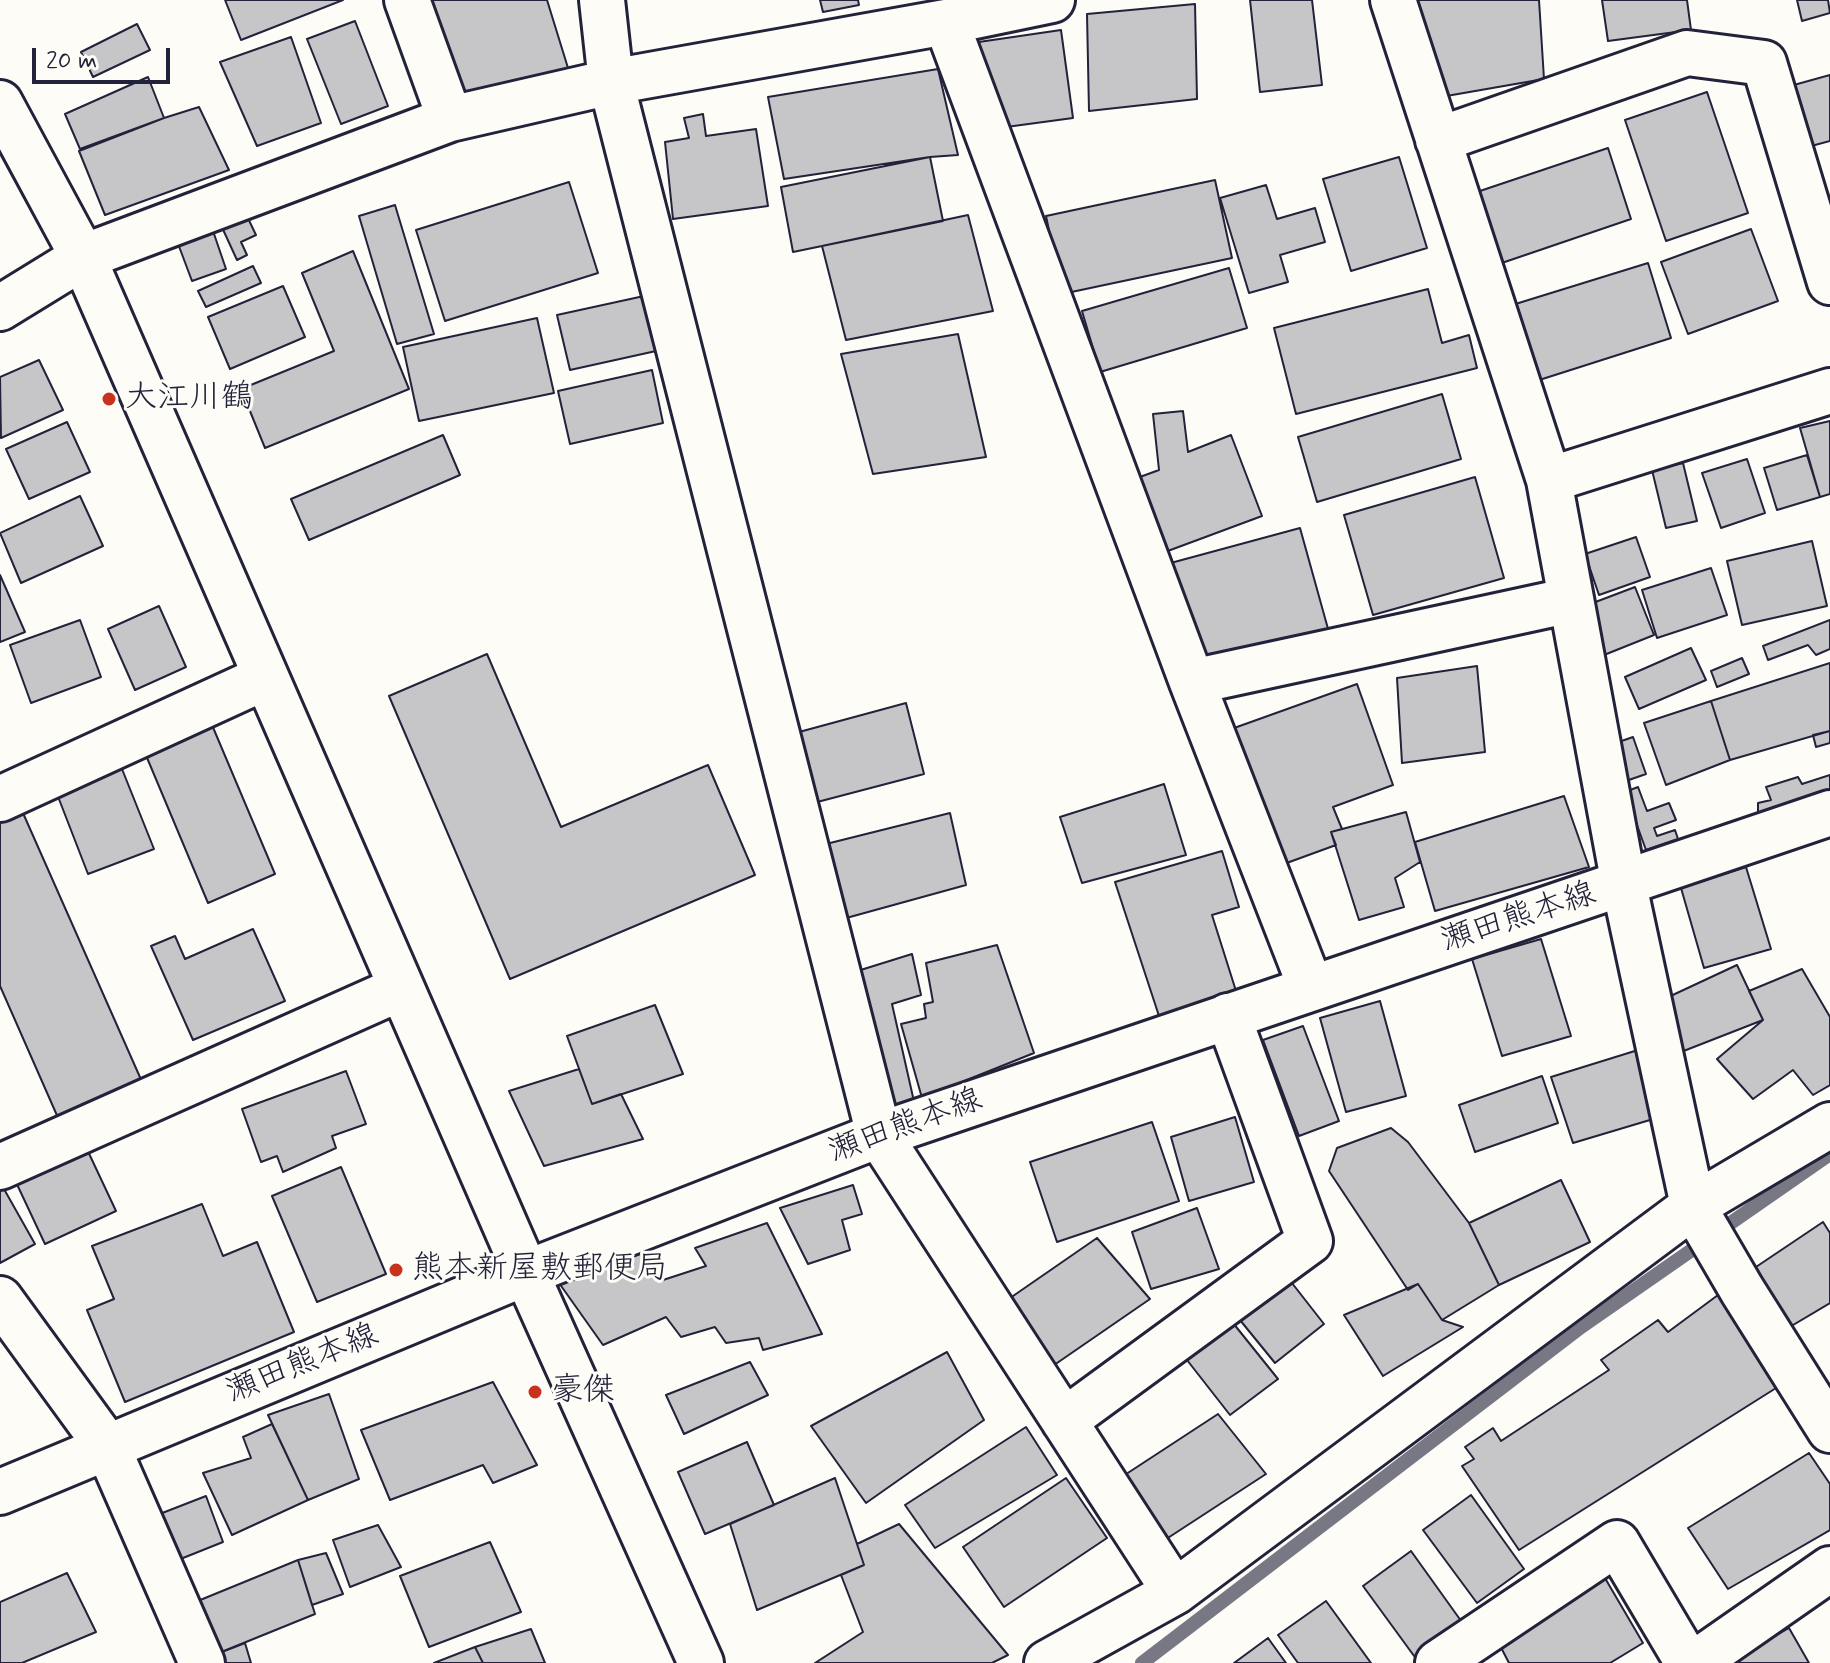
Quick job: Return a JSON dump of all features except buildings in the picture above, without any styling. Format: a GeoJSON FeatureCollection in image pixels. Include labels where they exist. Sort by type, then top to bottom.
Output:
{"type":"FeatureCollection","features":[{"type":"Feature","properties":{"kind":"street"},"geometry":{"type":"LineString","coordinates":[[407,0],[450,119]]}},
{"type":"Feature","properties":{"kind":"street"},"geometry":{"type":"LineString","coordinates":[[602,0],[611,82],[879,1135],[1175,1592]]}},
{"type":"Feature","properties":{"kind":"street"},"geometry":{"type":"LineString","coordinates":[[0,308],[83,257],[450,119],[611,82],[1052,0]]}},
{"type":"Feature","properties":{"kind":"street"},"geometry":{"type":"LineString","coordinates":[[1393,0],[1549,480],[1624,885],[1693,1206],[1830,1430]]}},
{"type":"Feature","properties":{"kind":"street"},"geometry":{"type":"LineString","coordinates":[[946,22],[1192,682],[1311,988]]}},
{"type":"Feature","properties":{"kind":"street"},"geometry":{"type":"LineString","coordinates":[[1438,140],[1687,53],[1764,63],[1830,282]]}},
{"type":"Feature","properties":{"kind":"street"},"geometry":{"type":"LineString","coordinates":[[0,103],[83,257],[692,1660]]}},
{"type":"Feature","properties":{"kind":"street"},"geometry":{"type":"LineString","coordinates":[[1549,480],[1830,391]]}},
{"type":"Feature","properties":{"kind":"street"},"geometry":{"type":"LineString","coordinates":[[1192,682],[1571,600]]}},
{"type":"Feature","properties":{"kind":"street"},"geometry":{"type":"LineString","coordinates":[[0,799],[266,677]]}},
{"type":"Feature","properties":{"kind":"street","name":"瀬田熊本線"},"geometry":{"type":"LineString","coordinates":[[0,1492],[526,1273],[879,1135],[1830,813]]}},
{"type":"Feature","properties":{"kind":"street"},"geometry":{"type":"LineString","coordinates":[[0,1167],[401,988]]}},
{"type":"Feature","properties":{"kind":"street"},"geometry":{"type":"LineString","coordinates":[[1064,1421],[1310,1241],[1228,1016]]}},
{"type":"Feature","properties":{"kind":"street"},"geometry":{"type":"LineString","coordinates":[[1047,1663],[1175,1592],[1693,1206],[1830,1125]]}},
{"type":"Feature","properties":{"kind":"street"},"geometry":{"type":"LineString","coordinates":[[0,1299],[107,1446],[202,1663]]}},
{"type":"Feature","properties":{"kind":"street"},"geometry":{"type":"LineString","coordinates":[[1438,1663],[1617,1543],[1688,1663]]}},
{"type":"Feature","properties":{"kind":"street"},"geometry":{"type":"LineString","coordinates":[[1695,1663],[1830,1569]]}},
{"type":"Feature","properties":{"kind":"waterway"},"geometry":{"type":"LineString","coordinates":[[1142,1663],[1581,1327],[1830,1154]]}},
{"type":"Feature","properties":{"kind":"place","name":"大江川鶴"},"geometry":{"type":"Point","coordinates":[109,399]}},
{"type":"Feature","properties":{"kind":"place","name":"熊本新屋敷郵便局"},"geometry":{"type":"Point","coordinates":[396,1270]}},
{"type":"Feature","properties":{"kind":"place","name":"豪傑"},"geometry":{"type":"Point","coordinates":[535,1392]}}]}
